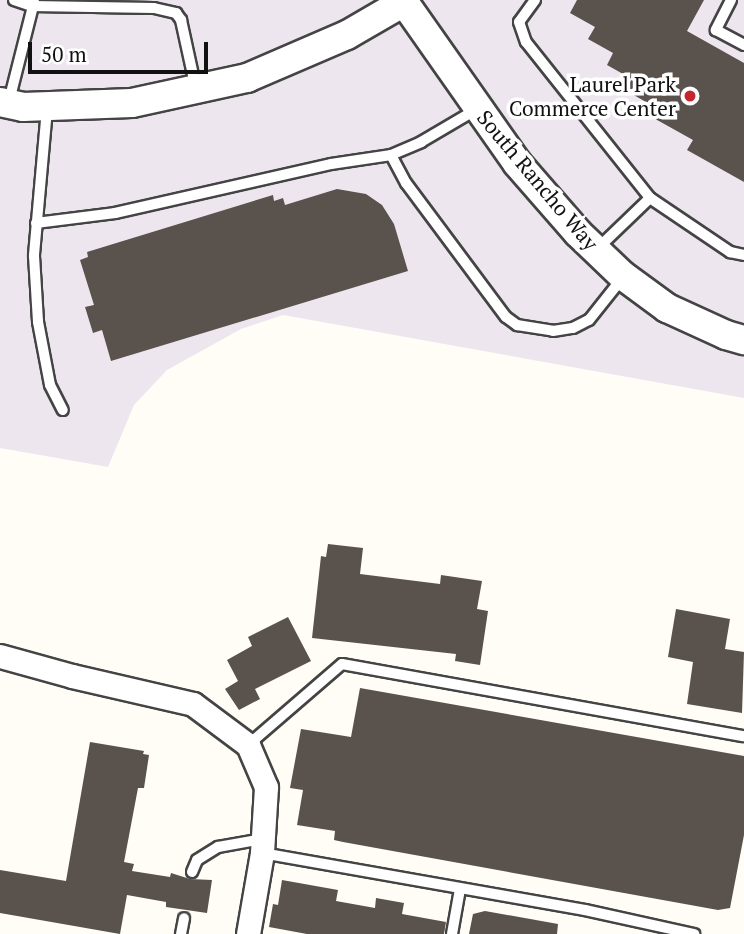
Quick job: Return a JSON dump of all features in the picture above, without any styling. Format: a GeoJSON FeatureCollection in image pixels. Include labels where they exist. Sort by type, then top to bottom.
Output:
{"type":"FeatureCollection","features":[{"type":"Feature","properties":{"kind":"street"},"geometry":{"type":"LineString","coordinates":[[4,103],[47,106],[131,103],[247,78],[347,35],[405,1]]}},
{"type":"Feature","properties":{"kind":"street","name":"South Rancho Way"},"geometry":{"type":"LineString","coordinates":[[405,1],[477,109],[517,163],[596,250],[624,276],[667,308],[726,335],[744,340]]}},
{"type":"Feature","properties":{"kind":"street"},"geometry":{"type":"LineString","coordinates":[[0,656],[193,704],[248,745],[267,787],[263,846],[248,934]]}},
{"type":"Feature","properties":{"kind":"lane"},"geometry":{"type":"LineString","coordinates":[[14,0],[154,8],[176,13],[181,20],[196,89]]}},
{"type":"Feature","properties":{"kind":"lane"},"geometry":{"type":"LineString","coordinates":[[534,0],[519,22],[526,42],[650,198],[730,252],[744,256]]}},
{"type":"Feature","properties":{"kind":"lane"},"geometry":{"type":"LineString","coordinates":[[731,0],[716,30],[744,45]]}},
{"type":"Feature","properties":{"kind":"lane"},"geometry":{"type":"LineString","coordinates":[[4,103],[33,3]]}},
{"type":"Feature","properties":{"kind":"lane"},"geometry":{"type":"LineString","coordinates":[[47,106],[34,256],[38,322],[50,385],[63,410]]}},
{"type":"Feature","properties":{"kind":"lane"},"geometry":{"type":"LineString","coordinates":[[36,223],[116,213],[331,164],[391,155],[421,142],[477,109]]}},
{"type":"Feature","properties":{"kind":"lane"},"geometry":{"type":"LineString","coordinates":[[391,155],[406,183],[506,317],[517,325],[553,331],[573,328],[589,320],[624,276]]}},
{"type":"Feature","properties":{"kind":"lane"},"geometry":{"type":"LineString","coordinates":[[596,250],[650,198]]}},
{"type":"Feature","properties":{"kind":"lane"},"geometry":{"type":"LineString","coordinates":[[248,745],[342,664],[744,736]]}},
{"type":"Feature","properties":{"kind":"lane"},"geometry":{"type":"LineString","coordinates":[[192,872],[197,860],[218,847],[263,846],[694,934]]}},
{"type":"Feature","properties":{"kind":"lane"},"geometry":{"type":"LineString","coordinates":[[452,934],[460,888]]}},
{"type":"Feature","properties":{"kind":"lane"},"geometry":{"type":"LineString","coordinates":[[181,934],[184,918]]}},
{"type":"Feature","properties":{"kind":"shaded area"},"geometry":{"type":"Polygon","coordinates":[[[0,0],[744,0],[744,398],[283,315],[241,329],[167,370],[134,405],[108,467],[0,448],[0,0]]]}},
{"type":"Feature","properties":{"kind":"building","name":"Laurel Park Commerce Center"},"geometry":{"type":"Polygon","coordinates":[[[577,0],[704,0],[687,31],[744,63],[744,182],[687,150],[693,140],[641,111],[646,102],[625,90],[632,79],[607,65],[613,53],[588,39],[595,27],[570,13],[577,0]]]}},
{"type":"Feature","properties":{"kind":"building"},"geometry":{"type":"Polygon","coordinates":[[[337,189],[366,194],[382,205],[394,224],[408,271],[111,361],[102,330],[93,333],[85,307],[94,305],[80,260],[88,257],[87,252],[273,195],[274,201],[283,198],[285,205],[337,189]]]}},
{"type":"Feature","properties":{"kind":"building"},"geometry":{"type":"Polygon","coordinates":[[[328,544],[363,548],[360,574],[440,584],[441,575],[482,581],[477,609],[488,611],[480,665],[455,661],[456,654],[312,638],[321,556],[326,557],[328,544]]]}},
{"type":"Feature","properties":{"kind":"building"},"geometry":{"type":"Polygon","coordinates":[[[676,609],[730,619],[725,649],[744,652],[742,713],[687,704],[693,662],[668,657],[676,609]]]}},
{"type":"Feature","properties":{"kind":"building"},"geometry":{"type":"Polygon","coordinates":[[[288,617],[311,661],[255,689],[260,699],[239,710],[225,689],[238,681],[227,660],[252,646],[248,637],[288,617]]]}},
{"type":"Feature","properties":{"kind":"building"},"geometry":{"type":"Polygon","coordinates":[[[360,688],[744,756],[744,835],[730,908],[718,910],[343,842],[334,840],[335,831],[297,825],[303,790],[290,788],[301,729],[351,737],[360,688]]]}},
{"type":"Feature","properties":{"kind":"building"},"geometry":{"type":"Polygon","coordinates":[[[90,742],[144,751],[143,754],[149,755],[144,788],[138,788],[124,862],[134,864],[132,871],[170,877],[171,873],[190,879],[212,880],[207,913],[166,907],[166,902],[127,895],[120,934],[0,913],[0,870],[66,881],[90,742]]]}},
{"type":"Feature","properties":{"kind":"building"},"geometry":{"type":"Polygon","coordinates":[[[282,880],[338,890],[336,901],[375,908],[376,898],[404,903],[402,914],[446,922],[444,934],[307,934],[269,927],[273,904],[278,905],[282,880]]]}},
{"type":"Feature","properties":{"kind":"building"},"geometry":{"type":"Polygon","coordinates":[[[485,911],[558,924],[557,934],[469,934],[473,914],[485,911]]]}},
{"type":"Feature","properties":{"kind":"place","name":"Laurel Park Commerce Center"},"geometry":{"type":"Point","coordinates":[690,96]}}]}
